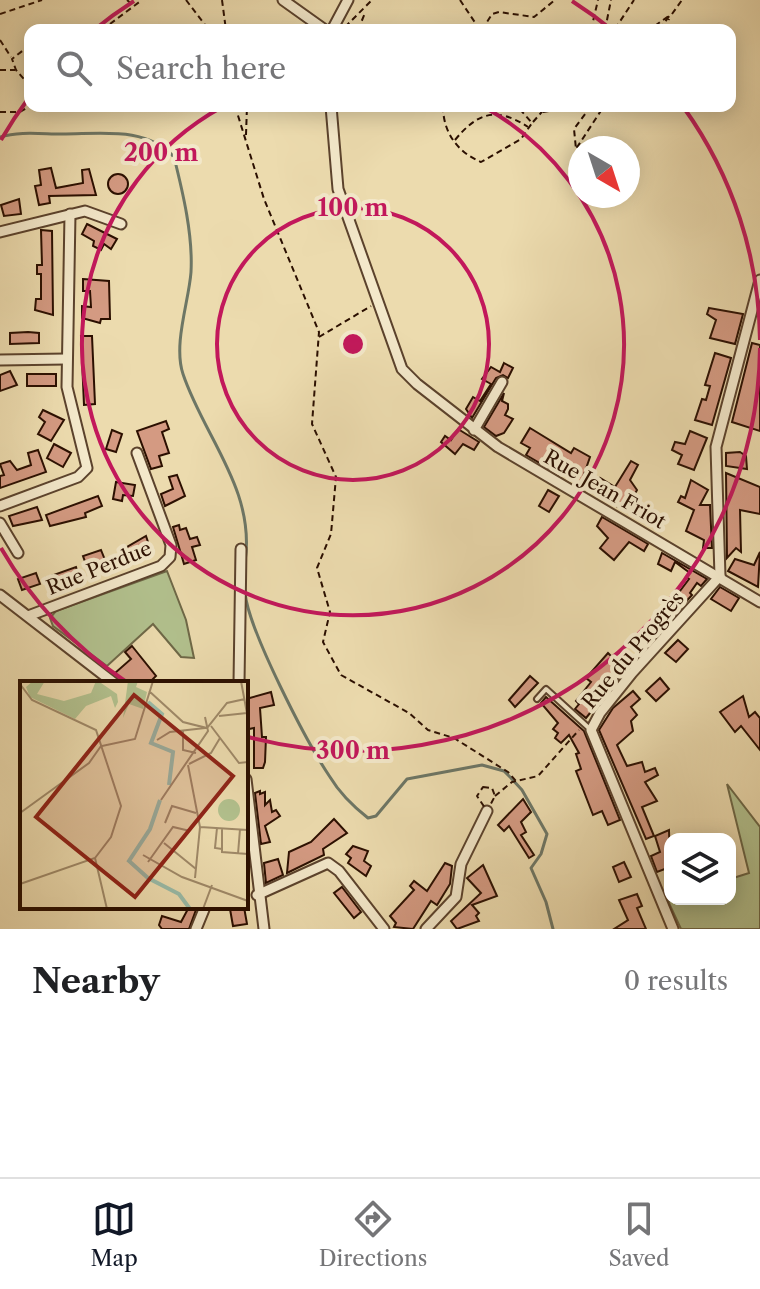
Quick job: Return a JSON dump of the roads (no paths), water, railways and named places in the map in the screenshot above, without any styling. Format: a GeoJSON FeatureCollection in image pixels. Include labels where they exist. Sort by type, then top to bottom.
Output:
{"type":"FeatureCollection","features":[{"type":"Feature","properties":{"kind":"street"},"geometry":{"type":"LineString","coordinates":[[283,0],[317,24]]}},
{"type":"Feature","properties":{"kind":"street"},"geometry":{"type":"LineString","coordinates":[[335,24],[348,0]]}},
{"type":"Feature","properties":{"kind":"street","name":"Rue Jean Friot"},"geometry":{"type":"LineString","coordinates":[[332,112],[338,189],[402,369],[498,447],[760,602]]}},
{"type":"Feature","properties":{"kind":"street"},"geometry":{"type":"LineString","coordinates":[[0,232],[70,214],[98,213],[121,224]]}},
{"type":"Feature","properties":{"kind":"street"},"geometry":{"type":"LineString","coordinates":[[0,506],[78,477],[87,468],[69,404],[66,359],[70,214]]}},
{"type":"Feature","properties":{"kind":"street"},"geometry":{"type":"LineString","coordinates":[[720,576],[716,447],[760,280]]}},
{"type":"Feature","properties":{"kind":"street"},"geometry":{"type":"LineString","coordinates":[[0,360],[66,359]]}},
{"type":"Feature","properties":{"kind":"street"},"geometry":{"type":"LineString","coordinates":[[474,430],[502,382]]}},
{"type":"Feature","properties":{"kind":"street","name":"Rue Perdue"},"geometry":{"type":"LineString","coordinates":[[28,616],[161,566],[170,557],[171,545],[137,453]]}},
{"type":"Feature","properties":{"kind":"street"},"geometry":{"type":"LineString","coordinates":[[0,523],[18,553]]}},
{"type":"Feature","properties":{"kind":"street"},"geometry":{"type":"LineString","coordinates":[[239,681],[241,549]]}},
{"type":"Feature","properties":{"kind":"street","name":"Rue du Progrès"},"geometry":{"type":"LineString","coordinates":[[673,929],[591,730],[600,713],[632,673],[720,576]]}},
{"type":"Feature","properties":{"kind":"street"},"geometry":{"type":"LineString","coordinates":[[0,595],[111,681]]}},
{"type":"Feature","properties":{"kind":"street"},"geometry":{"type":"LineString","coordinates":[[426,929],[456,897],[461,864],[487,811]]}},
{"type":"Feature","properties":{"kind":"street"},"geometry":{"type":"LineString","coordinates":[[248,814],[264,929]]}},
{"type":"Feature","properties":{"kind":"street"},"geometry":{"type":"LineString","coordinates":[[257,895],[328,863],[339,871],[384,929]]}},
{"type":"Feature","properties":{"kind":"street"},"geometry":{"type":"LineString","coordinates":[[196,929],[204,909]]}},
{"type":"Feature","properties":{"kind":"lane"},"geometry":{"type":"LineString","coordinates":[[537,699],[546,689],[591,730]]}},
{"type":"Feature","properties":{"kind":"waterway"},"geometry":{"type":"LineString","coordinates":[[0,137],[23,133],[122,134],[150,140],[174,157],[187,214],[191,258],[180,362],[192,397],[236,487],[243,511],[245,562]]}},
{"type":"Feature","properties":{"kind":"waterway"},"geometry":{"type":"LineString","coordinates":[[245,593],[257,633],[280,686],[320,761],[338,788],[368,818],[376,816],[407,779],[482,765],[504,771],[511,778],[522,790],[547,834],[541,854],[531,868],[546,902],[553,929]]}}]}
